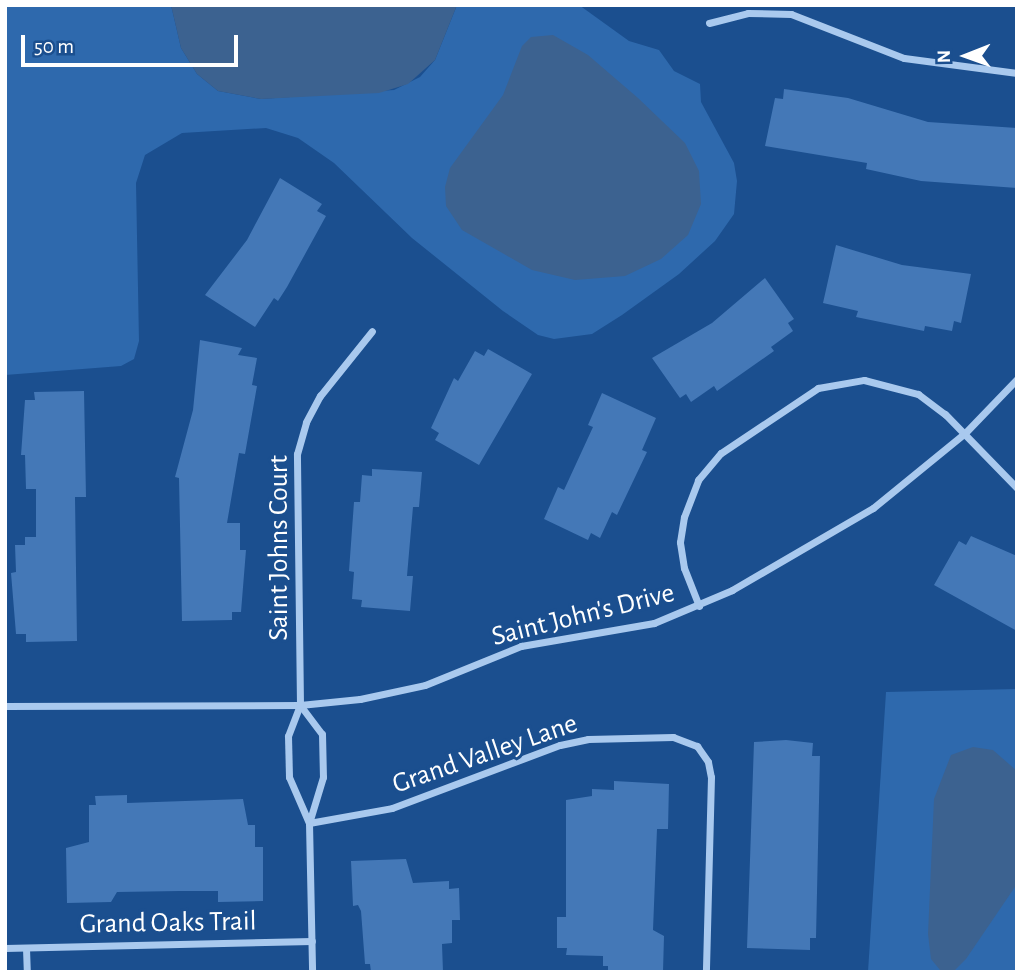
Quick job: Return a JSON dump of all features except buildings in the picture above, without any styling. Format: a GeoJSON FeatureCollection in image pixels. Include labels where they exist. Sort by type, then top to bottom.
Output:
{"type":"FeatureCollection","features":[{"type":"Feature","properties":{"kind":"street"},"geometry":{"type":"LineString","coordinates":[[709,23],[748,13],[791,14],[904,58],[1017,73]]}},
{"type":"Feature","properties":{"kind":"street","name":"Saint Johns Court"},"geometry":{"type":"LineString","coordinates":[[300,705],[299,445],[320,396],[372,331]]}},
{"type":"Feature","properties":{"kind":"street","name":"Saint John's Drive"},"geometry":{"type":"LineString","coordinates":[[5,706],[300,705],[396,693],[521,646],[634,628],[699,606],[829,537],[873,508],[965,433],[1017,379]]}},
{"type":"Feature","properties":{"kind":"street"},"geometry":{"type":"LineString","coordinates":[[699,606],[684,568],[680,542],[684,517],[698,480],[721,453],[797,399],[845,381],[894,384],[925,398],[965,433],[1017,488]]}},
{"type":"Feature","properties":{"kind":"street"},"geometry":{"type":"LineString","coordinates":[[300,705],[288,736],[289,777],[309,823]]}},
{"type":"Feature","properties":{"kind":"street"},"geometry":{"type":"LineString","coordinates":[[300,705],[322,734],[323,777],[309,823],[312,972]]}},
{"type":"Feature","properties":{"kind":"street","name":"Grand Valley Lane"},"geometry":{"type":"LineString","coordinates":[[309,823],[392,808],[560,745],[588,739],[673,737],[696,746],[708,762],[711,777],[706,972]]}},
{"type":"Feature","properties":{"kind":"street","name":"Grand Oaks Trail"},"geometry":{"type":"LineString","coordinates":[[5,948],[312,941]]}},
{"type":"Feature","properties":{"kind":"street"},"geometry":{"type":"LineString","coordinates":[[26,948],[27,972]]}},
{"type":"Feature","properties":{"kind":"shaded area"},"geometry":{"type":"Polygon","coordinates":[[[5,5],[171,5],[181,48],[197,74],[218,91],[261,99],[394,90],[420,77],[435,60],[457,5],[579,5],[629,41],[659,50],[674,71],[700,84],[701,102],[734,163],[737,181],[734,214],[715,241],[679,274],[622,315],[592,334],[554,339],[538,335],[503,311],[412,238],[334,163],[298,138],[266,128],[182,133],[145,155],[136,183],[139,341],[134,359],[121,366],[5,375],[5,5]]]}},
{"type":"Feature","properties":{"kind":"shaded area"},"geometry":{"type":"Polygon","coordinates":[[[171,5],[457,5],[435,60],[408,84],[379,93],[261,99],[218,91],[197,74],[181,48],[171,5]]]}},
{"type":"Feature","properties":{"kind":"shaded area"},"geometry":{"type":"Polygon","coordinates":[[[553,35],[588,55],[638,98],[685,143],[699,171],[701,204],[688,235],[661,259],[625,276],[575,280],[532,270],[462,230],[446,206],[445,187],[450,168],[503,95],[522,46],[531,37],[553,35]]]}},
{"type":"Feature","properties":{"kind":"shaded area"},"geometry":{"type":"Polygon","coordinates":[[[1017,689],[1017,972],[868,972],[886,692],[1017,689]]]}},
{"type":"Feature","properties":{"kind":"shaded area"},"geometry":{"type":"Polygon","coordinates":[[[973,747],[993,750],[1017,771],[1017,884],[966,959],[955,970],[940,970],[931,959],[928,934],[934,799],[951,755],[973,747]]]}}]}
